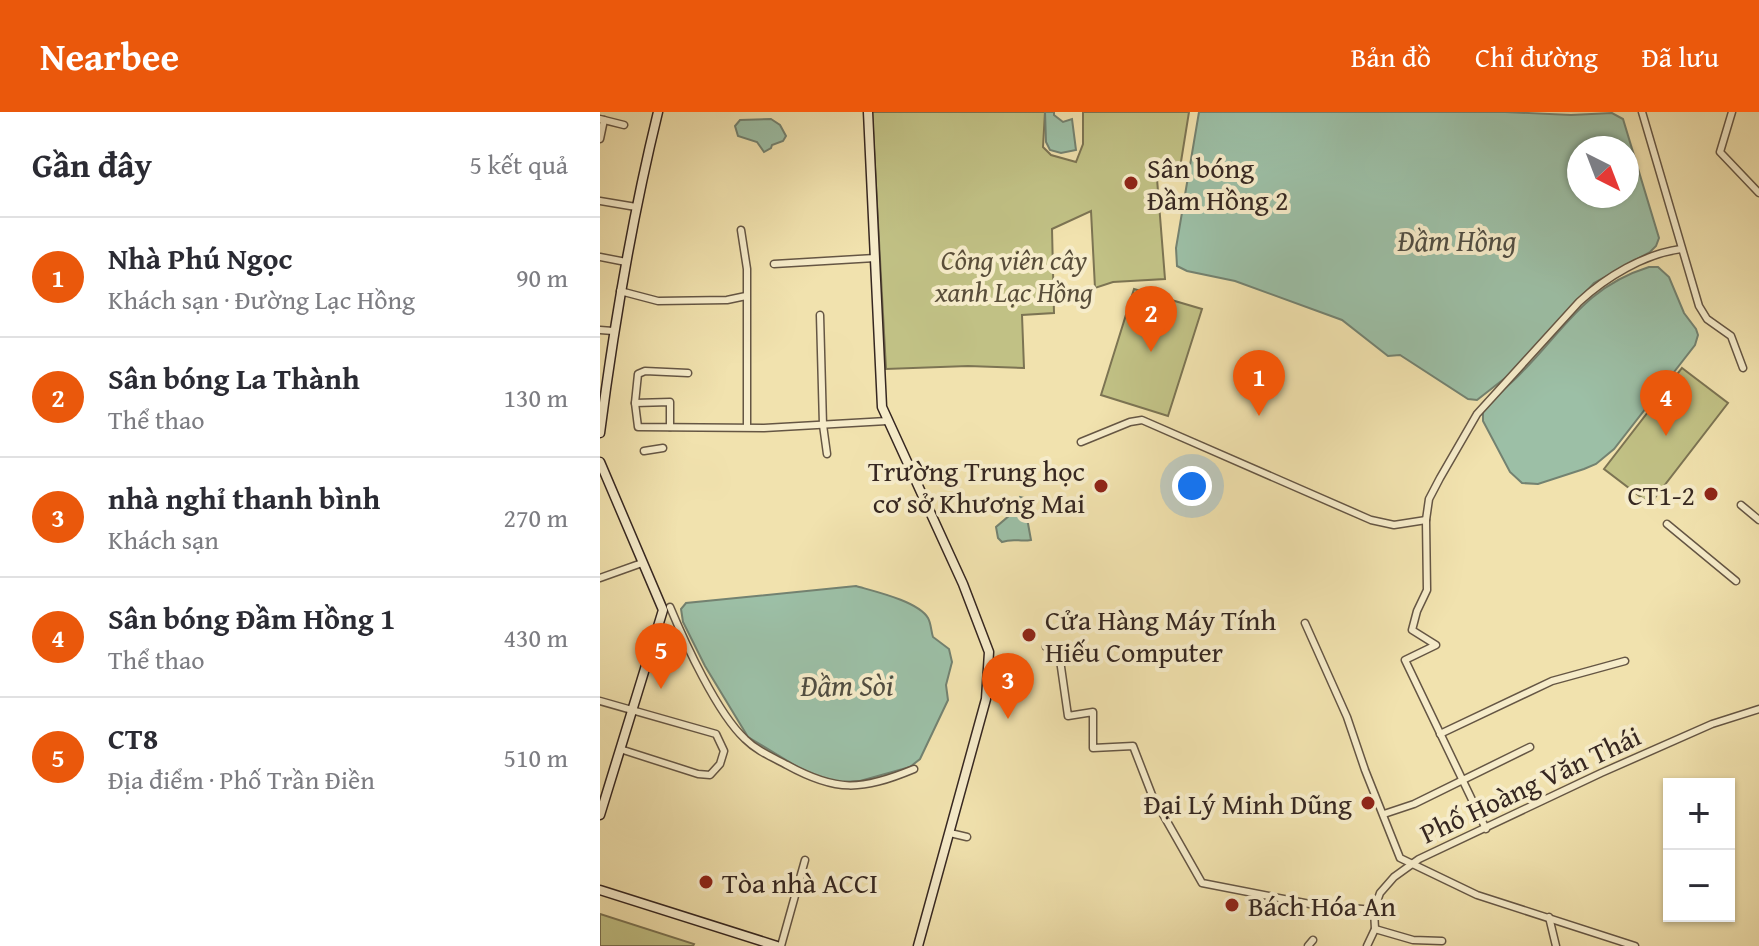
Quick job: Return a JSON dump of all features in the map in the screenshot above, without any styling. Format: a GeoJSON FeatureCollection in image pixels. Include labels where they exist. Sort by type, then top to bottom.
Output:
{"type":"FeatureCollection","features":[{"type":"Feature","properties":{"kind":"street"},"geometry":{"type":"LineString","coordinates":[[600,433],[620,291],[658,112]]}},
{"type":"Feature","properties":{"kind":"street"},"geometry":{"type":"LineString","coordinates":[[868,112],[880,385],[887,421],[973,607],[989,652],[986,699],[918,946]]}},
{"type":"Feature","properties":{"kind":"street"},"geometry":{"type":"LineString","coordinates":[[1642,112],[1699,306],[1707,319],[1731,336],[1743,368]]}},
{"type":"Feature","properties":{"kind":"street"},"geometry":{"type":"LineString","coordinates":[[1732,112],[1720,152],[1759,193]]}},
{"type":"Feature","properties":{"kind":"street"},"geometry":{"type":"LineString","coordinates":[[600,139],[602,120],[624,125]]}},
{"type":"Feature","properties":{"kind":"street"},"geometry":{"type":"LineString","coordinates":[[600,201],[636,207]]}},
{"type":"Feature","properties":{"kind":"street"},"geometry":{"type":"LineString","coordinates":[[741,230],[747,269],[747,427]]}},
{"type":"Feature","properties":{"kind":"street"},"geometry":{"type":"LineString","coordinates":[[1486,829],[1405,660],[1436,645],[1412,630],[1427,590],[1426,520],[1429,499],[1477,414],[1579,302],[1612,277],[1645,259],[1660,252],[1681,249]]}},
{"type":"Feature","properties":{"kind":"street"},"geometry":{"type":"LineString","coordinates":[[600,257],[626,262]]}},
{"type":"Feature","properties":{"kind":"street"},"geometry":{"type":"LineString","coordinates":[[774,264],[875,258]]}},
{"type":"Feature","properties":{"kind":"street"},"geometry":{"type":"LineString","coordinates":[[620,291],[658,301],[727,300],[746,296]]}},
{"type":"Feature","properties":{"kind":"street"},"geometry":{"type":"LineString","coordinates":[[820,315],[823,425],[827,454]]}},
{"type":"Feature","properties":{"kind":"street"},"geometry":{"type":"LineString","coordinates":[[600,330],[613,331]]}},
{"type":"Feature","properties":{"kind":"street"},"geometry":{"type":"LineString","coordinates":[[688,373],[645,371],[638,374],[635,403],[638,427],[747,427],[887,421]]}},
{"type":"Feature","properties":{"kind":"street"},"geometry":{"type":"LineString","coordinates":[[635,403],[670,402],[670,427]]}},
{"type":"Feature","properties":{"kind":"street"},"geometry":{"type":"LineString","coordinates":[[1081,442],[1142,420],[1371,520],[1394,525],[1426,520]]}},
{"type":"Feature","properties":{"kind":"street"},"geometry":{"type":"LineString","coordinates":[[644,451],[663,448]]}},
{"type":"Feature","properties":{"kind":"street"},"geometry":{"type":"LineString","coordinates":[[600,462],[663,610],[600,815]]}},
{"type":"Feature","properties":{"kind":"street"},"geometry":{"type":"LineString","coordinates":[[1741,505],[1759,520]]}},
{"type":"Feature","properties":{"kind":"street"},"geometry":{"type":"LineString","coordinates":[[1667,524],[1736,581]]}},
{"type":"Feature","properties":{"kind":"street"},"geometry":{"type":"LineString","coordinates":[[600,578],[642,563]]}},
{"type":"Feature","properties":{"kind":"street"},"geometry":{"type":"LineString","coordinates":[[670,607],[719,703],[741,735],[753,746],[815,781],[831,785],[868,784],[914,769]]}},
{"type":"Feature","properties":{"kind":"street"},"geometry":{"type":"LineString","coordinates":[[1305,623],[1347,717],[1400,858],[1477,895],[1635,946]]}},
{"type":"Feature","properties":{"kind":"street"},"geometry":{"type":"LineString","coordinates":[[1046,647],[1058,646],[1068,716],[1093,712],[1093,748],[1133,746],[1143,777],[1202,883],[1315,905],[1374,910],[1375,929],[1367,946]]}},
{"type":"Feature","properties":{"kind":"street"},"geometry":{"type":"LineString","coordinates":[[1440,734],[1552,681],[1625,661]]}},
{"type":"Feature","properties":{"kind":"street"},"geometry":{"type":"LineString","coordinates":[[600,701],[716,734],[724,751],[720,764],[710,775],[620,749]]}},
{"type":"Feature","properties":{"kind":"street","name":"Phố Hoàng Văn Thái"},"geometry":{"type":"LineString","coordinates":[[1374,910],[1380,893],[1411,864],[1601,773],[1699,730],[1759,709]]}},
{"type":"Feature","properties":{"kind":"street"},"geometry":{"type":"LineString","coordinates":[[1384,814],[1414,804],[1530,747]]}},
{"type":"Feature","properties":{"kind":"street"},"geometry":{"type":"LineString","coordinates":[[950,833],[967,837]]}},
{"type":"Feature","properties":{"kind":"street"},"geometry":{"type":"LineString","coordinates":[[600,890],[779,946],[805,860]]}},
{"type":"Feature","properties":{"kind":"street"},"geometry":{"type":"LineString","coordinates":[[1549,917],[1556,946]]}},
{"type":"Feature","properties":{"kind":"street"},"geometry":{"type":"LineString","coordinates":[[1375,929],[1415,940],[1442,941]]}},
{"type":"Feature","properties":{"kind":"green space","name":"Công viên cây xanh Lạc Hồng"},"geometry":{"type":"Polygon","coordinates":[[[872,112],[1045,112],[1043,147],[1051,155],[1076,162],[1083,144],[1083,112],[1189,112],[1180,168],[1156,166],[1165,279],[1113,282],[1095,288],[1091,211],[1052,229],[1054,313],[1022,315],[1024,368],[968,366],[886,369],[872,112]]]}},
{"type":"Feature","properties":{"kind":"green space"},"geometry":{"type":"Polygon","coordinates":[[[1134,289],[1202,309],[1168,416],[1101,395],[1134,289]]]}},
{"type":"Feature","properties":{"kind":"green space"},"geometry":{"type":"Polygon","coordinates":[[[1682,368],[1728,403],[1650,504],[1604,469],[1682,368]]]}},
{"type":"Feature","properties":{"kind":"green space"},"geometry":{"type":"Polygon","coordinates":[[[600,914],[694,944],[600,946],[600,914]]]}},
{"type":"Feature","properties":{"kind":"water"},"geometry":{"type":"Polygon","coordinates":[[[1045,112],[1054,112],[1063,122],[1072,119],[1076,150],[1061,153],[1050,150],[1046,142],[1045,112]]]}},
{"type":"Feature","properties":{"kind":"water","name":"Đầm Hồng"},"geometry":{"type":"Polygon","coordinates":[[[1199,112],[1612,113],[1623,119],[1628,136],[1567,136],[1567,208],[1639,208],[1639,172],[1659,238],[1650,252],[1594,283],[1509,375],[1477,400],[1468,399],[1400,355],[1388,356],[1342,320],[1235,281],[1177,266],[1176,248],[1199,112]]]}},
{"type":"Feature","properties":{"kind":"water"},"geometry":{"type":"Polygon","coordinates":[[[771,119],[780,125],[786,136],[764,152],[757,142],[738,136],[735,126],[740,120],[771,119]]]}},
{"type":"Feature","properties":{"kind":"water","name":"Đầm Hồng"},"geometry":{"type":"Polygon","coordinates":[[[1658,267],[1669,277],[1684,313],[1696,329],[1695,345],[1614,449],[1596,464],[1538,484],[1522,483],[1510,472],[1483,421],[1483,412],[1592,298],[1627,275],[1658,267]]]}},
{"type":"Feature","properties":{"kind":"water"},"geometry":{"type":"Polygon","coordinates":[[[1020,497],[1029,499],[1032,505],[1027,518],[1031,540],[1002,542],[996,527],[1010,515],[1020,497]]]}},
{"type":"Feature","properties":{"kind":"water","name":"Đầm Sòi"},"geometry":{"type":"Polygon","coordinates":[[[856,586],[895,598],[923,612],[929,620],[933,637],[949,649],[952,662],[946,685],[948,700],[920,759],[910,767],[860,781],[841,782],[824,779],[799,768],[748,737],[705,666],[683,622],[681,609],[686,603],[856,586]]]}},
{"type":"Feature","properties":{"kind":"place","name":"Sân bóng Đầm Hồng 2"},"geometry":{"type":"Point","coordinates":[1131,183]}},
{"type":"Feature","properties":{"kind":"place","name":"Sân bóng La Thành"},"geometry":{"type":"Point","coordinates":[1151,352]}},
{"type":"Feature","properties":{"kind":"place","name":"Nhà Phú Ngọc"},"geometry":{"type":"Point","coordinates":[1259,416]}},
{"type":"Feature","properties":{"kind":"place","name":"Sân bóng Đầm Hồng 1"},"geometry":{"type":"Point","coordinates":[1666,436]}},
{"type":"Feature","properties":{"kind":"place","name":"Trường Trung học cơ sở Khương Mai"},"geometry":{"type":"Point","coordinates":[1101,486]}},
{"type":"Feature","properties":{"kind":"place","name":"CT1-2"},"geometry":{"type":"Point","coordinates":[1711,494]}},
{"type":"Feature","properties":{"kind":"place","name":"Cửa Hàng Máy Tính Hiếu Computer"},"geometry":{"type":"Point","coordinates":[1029,635]}},
{"type":"Feature","properties":{"kind":"place","name":"CT8"},"geometry":{"type":"Point","coordinates":[661,689]}},
{"type":"Feature","properties":{"kind":"place","name":"nhà nghỉ thanh bình"},"geometry":{"type":"Point","coordinates":[1008,719]}},
{"type":"Feature","properties":{"kind":"place","name":"Đại Lý Minh Dũng"},"geometry":{"type":"Point","coordinates":[1368,803]}},
{"type":"Feature","properties":{"kind":"place","name":"Tòa nhà ACCI"},"geometry":{"type":"Point","coordinates":[706,882]}},
{"type":"Feature","properties":{"kind":"place","name":"Bách Hóa An"},"geometry":{"type":"Point","coordinates":[1232,905]}}]}
